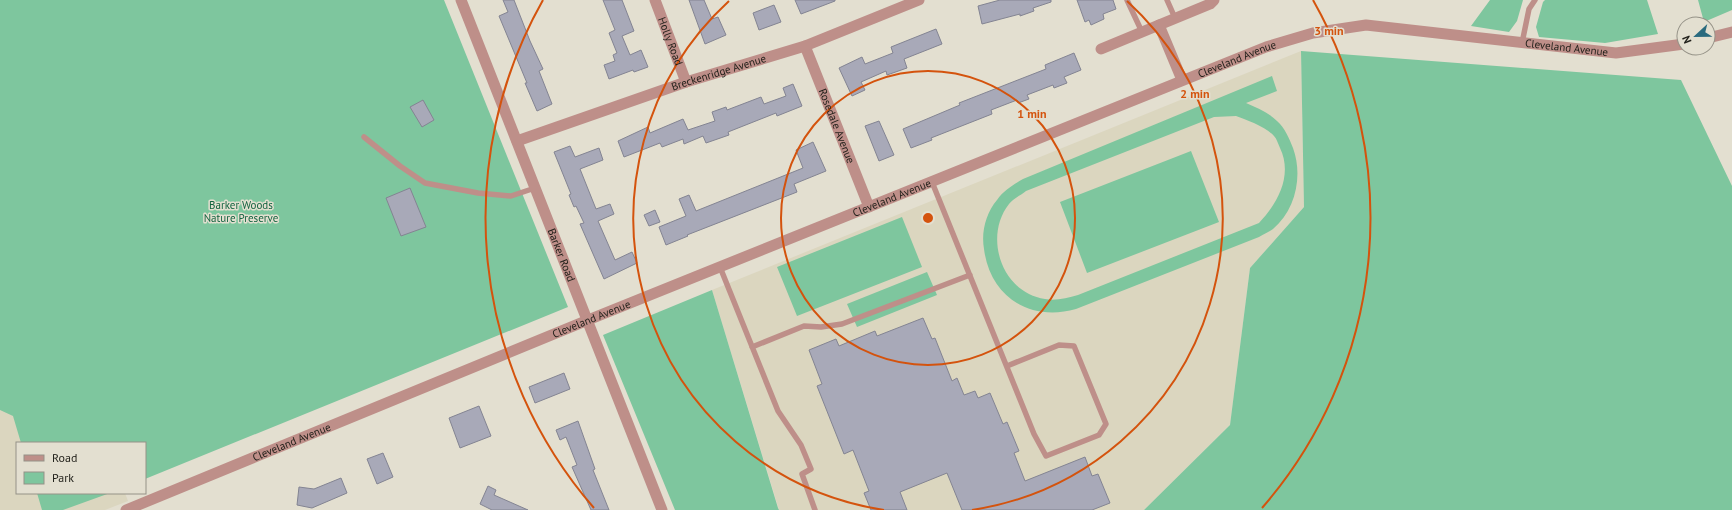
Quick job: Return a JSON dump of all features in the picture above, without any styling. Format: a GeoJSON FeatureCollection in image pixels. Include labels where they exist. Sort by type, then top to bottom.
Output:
{"type":"FeatureCollection","features":[{"type":"Feature","properties":{"kind":"street","name":"Barker Road"},"geometry":{"type":"LineString","coordinates":[[461,0],[662,510]]}},
{"type":"Feature","properties":{"kind":"street","name":"Holly Road"},"geometry":{"type":"LineString","coordinates":[[655,0],[686,82]]}},
{"type":"Feature","properties":{"kind":"street","name":"Breckenridge Avenue"},"geometry":{"type":"LineString","coordinates":[[517,141],[686,82],[805,46],[919,0]]}},
{"type":"Feature","properties":{"kind":"street"},"geometry":{"type":"LineString","coordinates":[[1101,48],[1210,4],[1214,0]]}},
{"type":"Feature","properties":{"kind":"street"},"geometry":{"type":"LineString","coordinates":[[1159,25],[1182,80]]}},
{"type":"Feature","properties":{"kind":"street","name":"Cleveland Avenue"},"geometry":{"type":"LineString","coordinates":[[126,510],[588,320],[1266,47],[1313,33],[1366,25],[1616,53],[1676,45]]}},
{"type":"Feature","properties":{"kind":"street"},"geometry":{"type":"LineString","coordinates":[[1716,36],[1732,32]]}},
{"type":"Feature","properties":{"kind":"street","name":"Rosedale Avenue"},"geometry":{"type":"LineString","coordinates":[[805,46],[869,207]]}},
{"type":"Feature","properties":{"kind":"lane"},"geometry":{"type":"LineString","coordinates":[[1127,0],[1142,32]]}},
{"type":"Feature","properties":{"kind":"lane"},"geometry":{"type":"LineString","coordinates":[[1167,0],[1175,18]]}},
{"type":"Feature","properties":{"kind":"lane"},"geometry":{"type":"LineString","coordinates":[[1522,43],[1529,9],[1534,0]]}},
{"type":"Feature","properties":{"kind":"lane"},"geometry":{"type":"LineString","coordinates":[[364,137],[400,166],[425,183],[478,193],[511,196],[536,188]]}},
{"type":"Feature","properties":{"kind":"lane"},"geometry":{"type":"LineString","coordinates":[[932,182],[1006,366],[1034,434],[1046,456],[1099,434],[1106,424],[1074,346],[1059,344],[1006,366]]}},
{"type":"Feature","properties":{"kind":"lane"},"geometry":{"type":"LineString","coordinates":[[720,267],[778,411],[801,445],[811,469],[802,474],[815,510]]}},
{"type":"Feature","properties":{"kind":"lane"},"geometry":{"type":"LineString","coordinates":[[752,346],[804,326],[821,327],[842,324],[970,275]]}},
{"type":"Feature","properties":{"kind":"shaded area"},"geometry":{"type":"Polygon","coordinates":[[[1301,51],[1304,207],[1250,268],[1230,425],[1144,510],[779,510],[712,290],[1301,51]]]}},
{"type":"Feature","properties":{"kind":"shaded area"},"geometry":{"type":"Polygon","coordinates":[[[0,217],[105,442],[16,442],[16,494],[125,494],[128,501],[105,510],[0,510],[0,217]]]}},
{"type":"Feature","properties":{"kind":"green space","name":"Barker Woods Nature Preserve"},"geometry":{"type":"Polygon","coordinates":[[[0,0],[444,0],[568,307],[146,479],[146,442],[21,442],[13,416],[0,410],[0,0]]]}},
{"type":"Feature","properties":{"kind":"green space"},"geometry":{"type":"Polygon","coordinates":[[[1490,0],[1523,0],[1517,21],[1509,32],[1471,26],[1490,0]]]}},
{"type":"Feature","properties":{"kind":"green space"},"geometry":{"type":"Polygon","coordinates":[[[1545,0],[1647,0],[1658,34],[1605,43],[1539,37],[1536,27],[1543,2],[1545,0]]]}},
{"type":"Feature","properties":{"kind":"green space"},"geometry":{"type":"Polygon","coordinates":[[[1698,0],[1732,0],[1732,10],[1716,17],[1702,16],[1698,0]]]}},
{"type":"Feature","properties":{"kind":"green space"},"geometry":{"type":"Polygon","coordinates":[[[1301,51],[1681,80],[1732,186],[1732,510],[1144,510],[1230,425],[1250,268],[1304,207],[1301,51]]]}},
{"type":"Feature","properties":{"kind":"green space"},"geometry":{"type":"Polygon","coordinates":[[[1272,76],[1277,91],[1246,103],[1270,115],[1282,127],[1293,148],[1297,169],[1297,180],[1292,202],[1281,221],[1270,231],[1259,237],[1076,309],[1059,312],[1043,312],[1028,308],[1015,302],[1004,293],[994,280],[988,266],[983,243],[987,217],[993,205],[1000,196],[1023,179],[1272,76]],[[1236,116],[1214,117],[1026,191],[1009,204],[1001,217],[998,232],[998,247],[1001,262],[1008,275],[1018,286],[1030,295],[1049,300],[1066,298],[1078,295],[1259,223],[1272,207],[1282,188],[1285,168],[1284,158],[1277,140],[1271,133],[1256,124],[1236,116]]]}},
{"type":"Feature","properties":{"kind":"green space"},"geometry":{"type":"Polygon","coordinates":[[[1191,151],[1219,222],[1087,273],[1060,202],[1191,151]]]}},
{"type":"Feature","properties":{"kind":"green space"},"geometry":{"type":"Polygon","coordinates":[[[902,217],[922,267],[797,316],[777,267],[902,217]]]}},
{"type":"Feature","properties":{"kind":"green space"},"geometry":{"type":"Polygon","coordinates":[[[927,272],[937,295],[857,327],[847,304],[927,272]]]}},
{"type":"Feature","properties":{"kind":"green space"},"geometry":{"type":"Polygon","coordinates":[[[712,290],[779,510],[675,510],[603,335],[712,290]]]}},
{"type":"Feature","properties":{"kind":"green space"},"geometry":{"type":"Polygon","coordinates":[[[37,494],[107,494],[63,510],[42,510],[37,494]]]}},
{"type":"Feature","properties":{"kind":"building"},"geometry":{"type":"Polygon","coordinates":[[[503,0],[514,0],[543,69],[539,71],[552,104],[537,111],[499,16],[508,12],[503,0]]]}},
{"type":"Feature","properties":{"kind":"building"},"geometry":{"type":"Polygon","coordinates":[[[603,0],[622,0],[634,31],[622,36],[630,55],[641,50],[648,67],[634,72],[633,70],[609,79],[604,65],[615,61],[613,55],[617,53],[609,33],[615,30],[603,0]]]}},
{"type":"Feature","properties":{"kind":"building"},"geometry":{"type":"Polygon","coordinates":[[[689,0],[704,0],[712,19],[718,17],[726,35],[705,44],[689,0]]]}},
{"type":"Feature","properties":{"kind":"building"},"geometry":{"type":"Polygon","coordinates":[[[795,0],[835,0],[835,1],[801,14],[795,0]]]}},
{"type":"Feature","properties":{"kind":"building"},"geometry":{"type":"Polygon","coordinates":[[[1000,0],[1051,0],[1051,2],[1033,8],[1034,11],[1020,16],[1020,14],[982,24],[978,6],[1000,0]]]}},
{"type":"Feature","properties":{"kind":"building"},"geometry":{"type":"Polygon","coordinates":[[[1077,0],[1113,0],[1116,9],[1103,14],[1104,19],[1091,25],[1089,20],[1085,22],[1077,0]]]}},
{"type":"Feature","properties":{"kind":"building"},"geometry":{"type":"Polygon","coordinates":[[[774,5],[781,22],[759,30],[753,13],[774,5]]]}},
{"type":"Feature","properties":{"kind":"building"},"geometry":{"type":"Polygon","coordinates":[[[936,29],[942,44],[904,59],[907,68],[887,75],[886,71],[861,82],[865,90],[852,96],[839,68],[862,57],[865,64],[893,53],[891,47],[936,29]]]}},
{"type":"Feature","properties":{"kind":"building"},"geometry":{"type":"Polygon","coordinates":[[[1074,53],[1081,70],[1064,77],[1067,83],[1054,88],[1053,85],[1027,95],[1029,99],[1018,103],[1017,100],[991,110],[992,114],[931,138],[932,140],[911,148],[903,129],[960,105],[959,103],[1046,69],[1045,65],[1074,53]]]}},
{"type":"Feature","properties":{"kind":"building"},"geometry":{"type":"Polygon","coordinates":[[[793,84],[802,106],[777,116],[776,113],[728,132],[729,135],[706,143],[703,136],[684,144],[683,139],[662,147],[660,143],[624,157],[618,141],[648,127],[650,133],[683,119],[688,130],[715,121],[712,112],[726,107],[727,110],[761,97],[764,104],[786,96],[783,88],[793,84]]]}},
{"type":"Feature","properties":{"kind":"building"},"geometry":{"type":"Polygon","coordinates":[[[423,100],[434,120],[422,127],[410,107],[423,100]]]}},
{"type":"Feature","properties":{"kind":"building"},"geometry":{"type":"Polygon","coordinates":[[[879,121],[894,155],[879,161],[865,126],[879,121]]]}},
{"type":"Feature","properties":{"kind":"building"},"geometry":{"type":"Polygon","coordinates":[[[813,142],[826,171],[794,184],[797,192],[687,235],[688,236],[666,245],[659,227],[686,216],[679,199],[689,195],[696,211],[803,168],[796,150],[813,142]]]}},
{"type":"Feature","properties":{"kind":"building"},"geometry":{"type":"Polygon","coordinates":[[[570,146],[575,157],[599,148],[603,160],[580,169],[596,209],[610,204],[614,214],[598,221],[615,260],[632,252],[637,263],[604,279],[580,224],[584,223],[576,206],[574,207],[569,195],[571,194],[554,152],[570,146]]]}},
{"type":"Feature","properties":{"kind":"building"},"geometry":{"type":"Polygon","coordinates":[[[410,188],[426,227],[401,236],[386,198],[410,188]]]}},
{"type":"Feature","properties":{"kind":"building"},"geometry":{"type":"Polygon","coordinates":[[[655,210],[660,222],[649,226],[644,215],[655,210]]]}},
{"type":"Feature","properties":{"kind":"building"},"geometry":{"type":"Polygon","coordinates":[[[923,318],[932,339],[935,338],[952,381],[957,378],[964,395],[975,391],[978,398],[990,393],[1003,424],[1007,422],[1019,451],[1014,453],[1025,481],[1085,457],[1092,476],[1098,474],[1110,503],[1092,510],[962,510],[947,473],[900,492],[907,510],[871,510],[864,493],[869,491],[853,450],[844,454],[817,386],[822,384],[809,350],[836,339],[839,346],[875,331],[877,336],[923,318]]]}},
{"type":"Feature","properties":{"kind":"building"},"geometry":{"type":"Polygon","coordinates":[[[564,373],[570,389],[535,403],[529,387],[564,373]]]}},
{"type":"Feature","properties":{"kind":"building"},"geometry":{"type":"Polygon","coordinates":[[[479,406],[491,436],[460,448],[449,418],[479,406]]]}},
{"type":"Feature","properties":{"kind":"building"},"geometry":{"type":"Polygon","coordinates":[[[578,421],[595,469],[593,470],[609,510],[591,510],[572,467],[577,465],[566,437],[560,440],[556,430],[578,421]]]}},
{"type":"Feature","properties":{"kind":"building"},"geometry":{"type":"Polygon","coordinates":[[[383,453],[393,477],[377,484],[367,459],[383,453]]]}},
{"type":"Feature","properties":{"kind":"building"},"geometry":{"type":"Polygon","coordinates":[[[341,478],[347,493],[312,508],[297,505],[299,487],[314,489],[341,478]]]}},
{"type":"Feature","properties":{"kind":"building"},"geometry":{"type":"Polygon","coordinates":[[[488,486],[496,490],[494,495],[528,510],[492,510],[480,504],[488,486]]]}}]}
